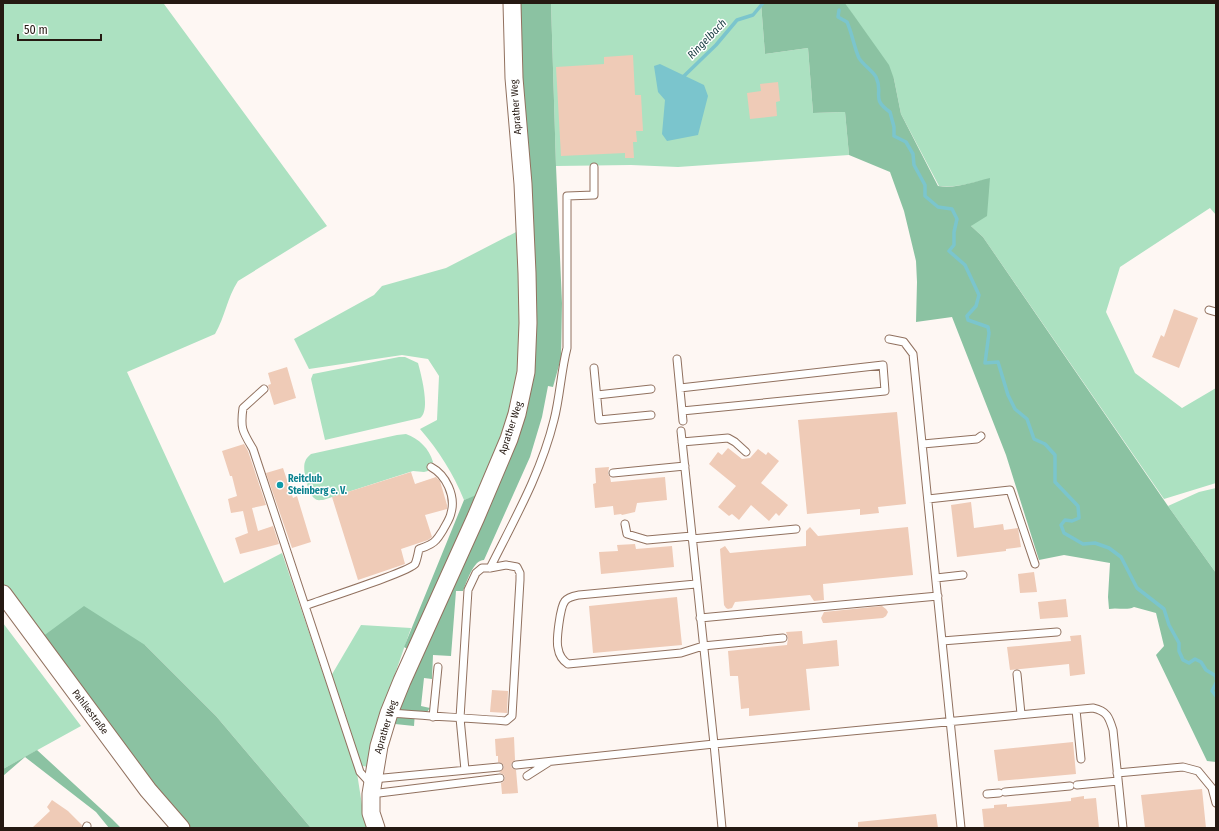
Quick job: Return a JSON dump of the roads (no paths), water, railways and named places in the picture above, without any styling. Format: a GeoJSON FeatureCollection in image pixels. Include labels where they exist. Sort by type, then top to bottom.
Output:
{"type":"FeatureCollection","features":[{"type":"Feature","properties":{"kind":"street","name":"Aprather Weg"},"geometry":{"type":"LineString","coordinates":[[376,828],[371,812],[372,786],[379,746],[402,681],[476,517],[509,439],[526,372],[528,323],[527,273],[514,78],[512,3]]}},
{"type":"Feature","properties":{"kind":"street","name":"Pahlkestraße"},"geometry":{"type":"LineString","coordinates":[[3,594],[148,790],[181,828]]}},
{"type":"Feature","properties":{"kind":"lane"},"geometry":{"type":"LineString","coordinates":[[490,568],[533,482],[554,419],[567,348],[567,196],[594,195],[594,167]]}},
{"type":"Feature","properties":{"kind":"lane"},"geometry":{"type":"LineString","coordinates":[[889,339],[904,342],[913,354],[960,828]]}},
{"type":"Feature","properties":{"kind":"lane"},"geometry":{"type":"LineString","coordinates":[[677,359],[683,421]]}},
{"type":"Feature","properties":{"kind":"lane"},"geometry":{"type":"LineString","coordinates":[[680,388],[883,365],[885,391],[682,411]]}},
{"type":"Feature","properties":{"kind":"lane"},"geometry":{"type":"LineString","coordinates":[[594,368],[599,420],[651,415]]}},
{"type":"Feature","properties":{"kind":"lane"},"geometry":{"type":"LineString","coordinates":[[264,389],[243,408],[241,423],[243,432],[252,449],[360,772],[372,786]]}},
{"type":"Feature","properties":{"kind":"lane"},"geometry":{"type":"LineString","coordinates":[[597,394],[651,389]]}},
{"type":"Feature","properties":{"kind":"lane"},"geometry":{"type":"LineString","coordinates":[[681,431],[722,828]]}},
{"type":"Feature","properties":{"kind":"lane"},"geometry":{"type":"LineString","coordinates":[[923,444],[977,440],[981,436]]}},
{"type":"Feature","properties":{"kind":"lane"},"geometry":{"type":"LineString","coordinates":[[682,442],[728,438],[746,452]]}},
{"type":"Feature","properties":{"kind":"lane"},"geometry":{"type":"LineString","coordinates":[[613,473],[685,466]]}},
{"type":"Feature","properties":{"kind":"lane"},"geometry":{"type":"LineString","coordinates":[[305,606],[391,576],[407,570],[415,565],[419,549],[433,543],[438,539],[452,512],[452,496],[446,480],[437,470],[431,467]]}},
{"type":"Feature","properties":{"kind":"lane"},"geometry":{"type":"LineString","coordinates":[[928,498],[1010,490],[1035,564]]}},
{"type":"Feature","properties":{"kind":"lane"},"geometry":{"type":"LineString","coordinates":[[625,524],[627,534],[647,540],[692,538],[796,529]]}},
{"type":"Feature","properties":{"kind":"lane"},"geometry":{"type":"LineString","coordinates":[[390,713],[433,717],[460,718],[506,721],[512,716],[520,572],[517,567],[506,565],[482,568],[476,573],[468,590],[460,718],[465,770]]}},
{"type":"Feature","properties":{"kind":"lane"},"geometry":{"type":"LineString","coordinates":[[936,578],[963,575]]}},
{"type":"Feature","properties":{"kind":"lane"},"geometry":{"type":"LineString","coordinates":[[696,584],[571,597],[565,602],[562,608],[557,642],[562,660],[568,664],[681,653],[703,646],[783,638]]}},
{"type":"Feature","properties":{"kind":"lane"},"geometry":{"type":"LineString","coordinates":[[700,618],[938,596]]}},
{"type":"Feature","properties":{"kind":"lane"},"geometry":{"type":"LineString","coordinates":[[942,641],[1057,632]]}},
{"type":"Feature","properties":{"kind":"lane"},"geometry":{"type":"LineString","coordinates":[[433,717],[438,668]]}},
{"type":"Feature","properties":{"kind":"lane"},"geometry":{"type":"LineString","coordinates":[[1017,674],[1021,714]]}},
{"type":"Feature","properties":{"kind":"lane"},"geometry":{"type":"LineString","coordinates":[[516,765],[714,744],[1093,708],[1101,710],[1109,718],[1113,730],[1123,828]]}},
{"type":"Feature","properties":{"kind":"lane"},"geometry":{"type":"LineString","coordinates":[[1076,710],[1081,759]]}},
{"type":"Feature","properties":{"kind":"lane"},"geometry":{"type":"LineString","coordinates":[[527,776],[551,761]]}},
{"type":"Feature","properties":{"kind":"lane"},"geometry":{"type":"LineString","coordinates":[[372,786],[465,770],[499,767]]}},
{"type":"Feature","properties":{"kind":"lane"},"geometry":{"type":"LineString","coordinates":[[1117,773],[1183,767],[1198,771],[1212,788],[1216,803]]}},
{"type":"Feature","properties":{"kind":"lane"},"geometry":{"type":"LineString","coordinates":[[486,768],[488,780]]}},
{"type":"Feature","properties":{"kind":"lane"},"geometry":{"type":"LineString","coordinates":[[372,786],[488,780],[500,778]]}},
{"type":"Feature","properties":{"kind":"lane"},"geometry":{"type":"LineString","coordinates":[[987,794],[1118,781]]}},
{"type":"Feature","properties":{"kind":"water"},"geometry":{"type":"Polygon","coordinates":[[[660,64],[704,85],[708,96],[698,135],[667,141],[662,134],[665,100],[658,92],[654,66],[660,64]]]}},
{"type":"Feature","properties":{"kind":"waterway","name":"Ringelbach"},"geometry":{"type":"LineString","coordinates":[[684,76],[716,45],[737,20],[753,15],[763,3]]}},
{"type":"Feature","properties":{"kind":"waterway"},"geometry":{"type":"LineString","coordinates":[[839,10],[838,17],[847,22],[859,58],[876,77],[879,88],[878,96],[880,103],[890,112],[894,127],[894,136],[906,142],[913,154],[914,165],[925,185],[925,196],[938,207],[952,209],[957,219],[954,232],[954,245],[949,251],[965,265],[979,295],[976,306],[967,316],[968,320],[988,327],[989,333],[985,363],[998,362],[1008,395],[1015,409],[1027,419],[1034,439],[1045,444],[1055,455],[1055,482],[1078,506],[1079,518],[1072,521],[1065,520],[1061,525],[1064,533],[1083,544],[1095,543],[1109,548],[1121,557],[1137,588],[1164,609],[1169,625],[1179,643],[1179,651],[1183,660],[1189,663],[1195,659],[1201,662],[1206,670],[1216,676],[1216,679]]}},
{"type":"Feature","properties":{"kind":"waterway"},"geometry":{"type":"LineString","coordinates":[[1216,683],[1212,691],[1216,696]]}},
{"type":"Feature","properties":{"kind":"place","name":"Reitclub Steinberg e. V."},"geometry":{"type":"Point","coordinates":[280,485]}}]}
